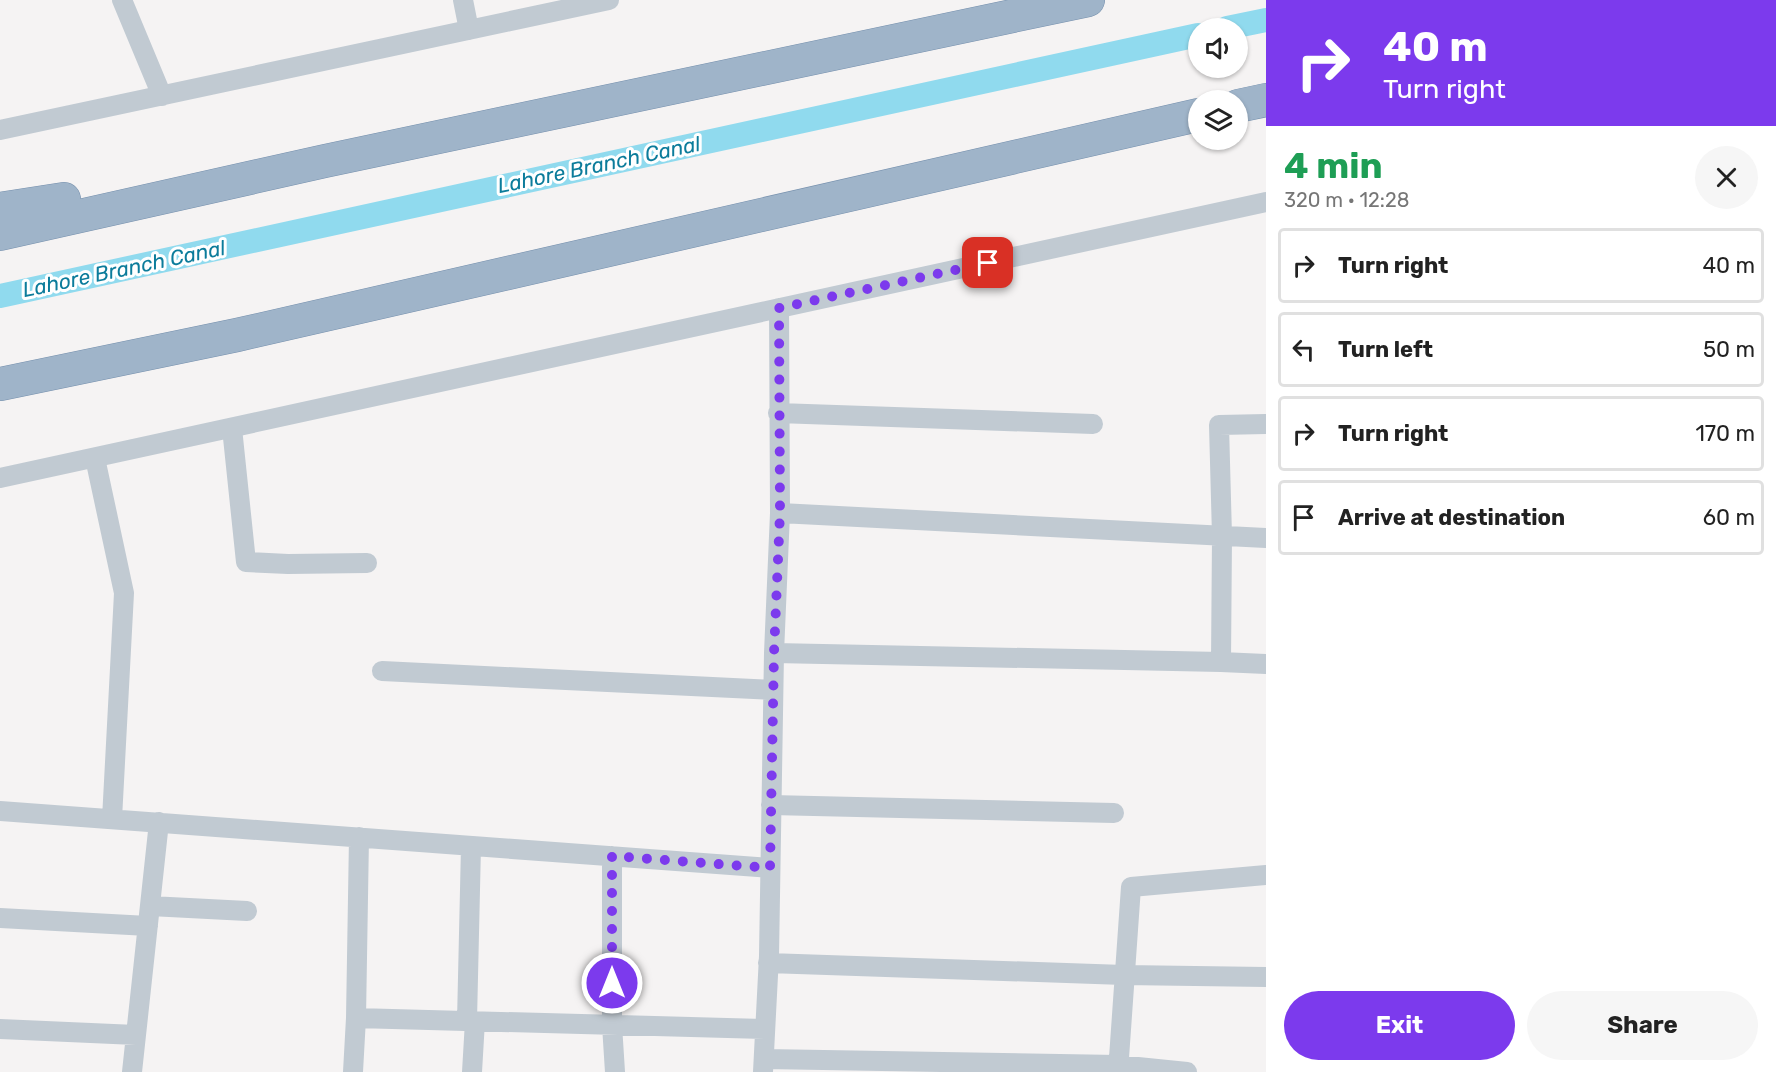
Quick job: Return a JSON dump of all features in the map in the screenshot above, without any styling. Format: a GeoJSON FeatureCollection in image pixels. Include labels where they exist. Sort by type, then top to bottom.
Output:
{"type":"FeatureCollection","features":[{"type":"Feature","properties":{"kind":"highway"},"geometry":{"type":"LineString","coordinates":[[0,234],[324,161],[1088,0]]}},
{"type":"Feature","properties":{"kind":"highway"},"geometry":{"type":"LineString","coordinates":[[1248,104],[1266,100]]}},
{"type":"Feature","properties":{"kind":"highway"},"geometry":{"type":"LineString","coordinates":[[0,384],[237,335],[1188,117]]}},
{"type":"Feature","properties":{"kind":"highway"},"geometry":{"type":"LineString","coordinates":[[0,208],[324,161]]}},
{"type":"Feature","properties":{"kind":"highway"},"geometry":{"type":"LineString","coordinates":[[0,406],[237,335]]}},
{"type":"Feature","properties":{"kind":"street"},"geometry":{"type":"LineString","coordinates":[[122,0],[162,96]]}},
{"type":"Feature","properties":{"kind":"street"},"geometry":{"type":"LineString","coordinates":[[463,0],[469,30]]}},
{"type":"Feature","properties":{"kind":"street"},"geometry":{"type":"LineString","coordinates":[[0,130],[609,0]]}},
{"type":"Feature","properties":{"kind":"street"},"geometry":{"type":"LineString","coordinates":[[0,478],[1266,202]]}},
{"type":"Feature","properties":{"kind":"street"},"geometry":{"type":"LineString","coordinates":[[779,308],[780,513],[773,690],[768,963],[763,1066],[1118,1068],[1187,1072]]}},
{"type":"Feature","properties":{"kind":"street"},"geometry":{"type":"LineString","coordinates":[[778,413],[1093,424]]}},
{"type":"Feature","properties":{"kind":"street"},"geometry":{"type":"LineString","coordinates":[[1221,662],[1222,536],[1219,425],[1266,424]]}},
{"type":"Feature","properties":{"kind":"street"},"geometry":{"type":"LineString","coordinates":[[232,428],[246,562],[288,564],[367,562]]}},
{"type":"Feature","properties":{"kind":"street"},"geometry":{"type":"LineString","coordinates":[[95,458],[124,593],[112,819]]}},
{"type":"Feature","properties":{"kind":"street"},"geometry":{"type":"LineString","coordinates":[[780,513],[1266,538]]}},
{"type":"Feature","properties":{"kind":"street"},"geometry":{"type":"LineString","coordinates":[[774,653],[1266,664]]}},
{"type":"Feature","properties":{"kind":"street"},"geometry":{"type":"LineString","coordinates":[[382,671],[773,690]]}},
{"type":"Feature","properties":{"kind":"street"},"geometry":{"type":"LineString","coordinates":[[771,805],[1114,813]]}},
{"type":"Feature","properties":{"kind":"street"},"geometry":{"type":"LineString","coordinates":[[0,811],[770,868]]}},
{"type":"Feature","properties":{"kind":"street"},"geometry":{"type":"LineString","coordinates":[[132,1072],[159,822]]}},
{"type":"Feature","properties":{"kind":"street"},"geometry":{"type":"LineString","coordinates":[[353,1072],[359,837]]}},
{"type":"Feature","properties":{"kind":"street"},"geometry":{"type":"LineString","coordinates":[[471,846],[472,1072]]}},
{"type":"Feature","properties":{"kind":"street"},"geometry":{"type":"LineString","coordinates":[[612,856],[612,1025],[615,1072]]}},
{"type":"Feature","properties":{"kind":"street"},"geometry":{"type":"LineString","coordinates":[[1118,1068],[1131,887],[1266,874]]}},
{"type":"Feature","properties":{"kind":"street"},"geometry":{"type":"LineString","coordinates":[[150,906],[247,911]]}},
{"type":"Feature","properties":{"kind":"street"},"geometry":{"type":"LineString","coordinates":[[0,918],[148,926]]}},
{"type":"Feature","properties":{"kind":"street"},"geometry":{"type":"LineString","coordinates":[[768,963],[1125,975],[1266,976]]}},
{"type":"Feature","properties":{"kind":"street"},"geometry":{"type":"LineString","coordinates":[[356,1018],[765,1029]]}},
{"type":"Feature","properties":{"kind":"street"},"geometry":{"type":"LineString","coordinates":[[0,1029],[136,1035]]}},
{"type":"Feature","properties":{"kind":"waterway","name":"Lahore Branch Canal"},"geometry":{"type":"LineString","coordinates":[[1248,24],[1266,20]]}},
{"type":"Feature","properties":{"kind":"waterway","name":"Lahore Branch Canal"},"geometry":{"type":"LineString","coordinates":[[0,296],[1188,37]]}},
{"type":"Feature","properties":{"kind":"route"},"geometry":{"type":"LineString","coordinates":[[612,983],[612,856],[770,868],[774,653],[780,513],[779,308],[988,263]]}}]}
